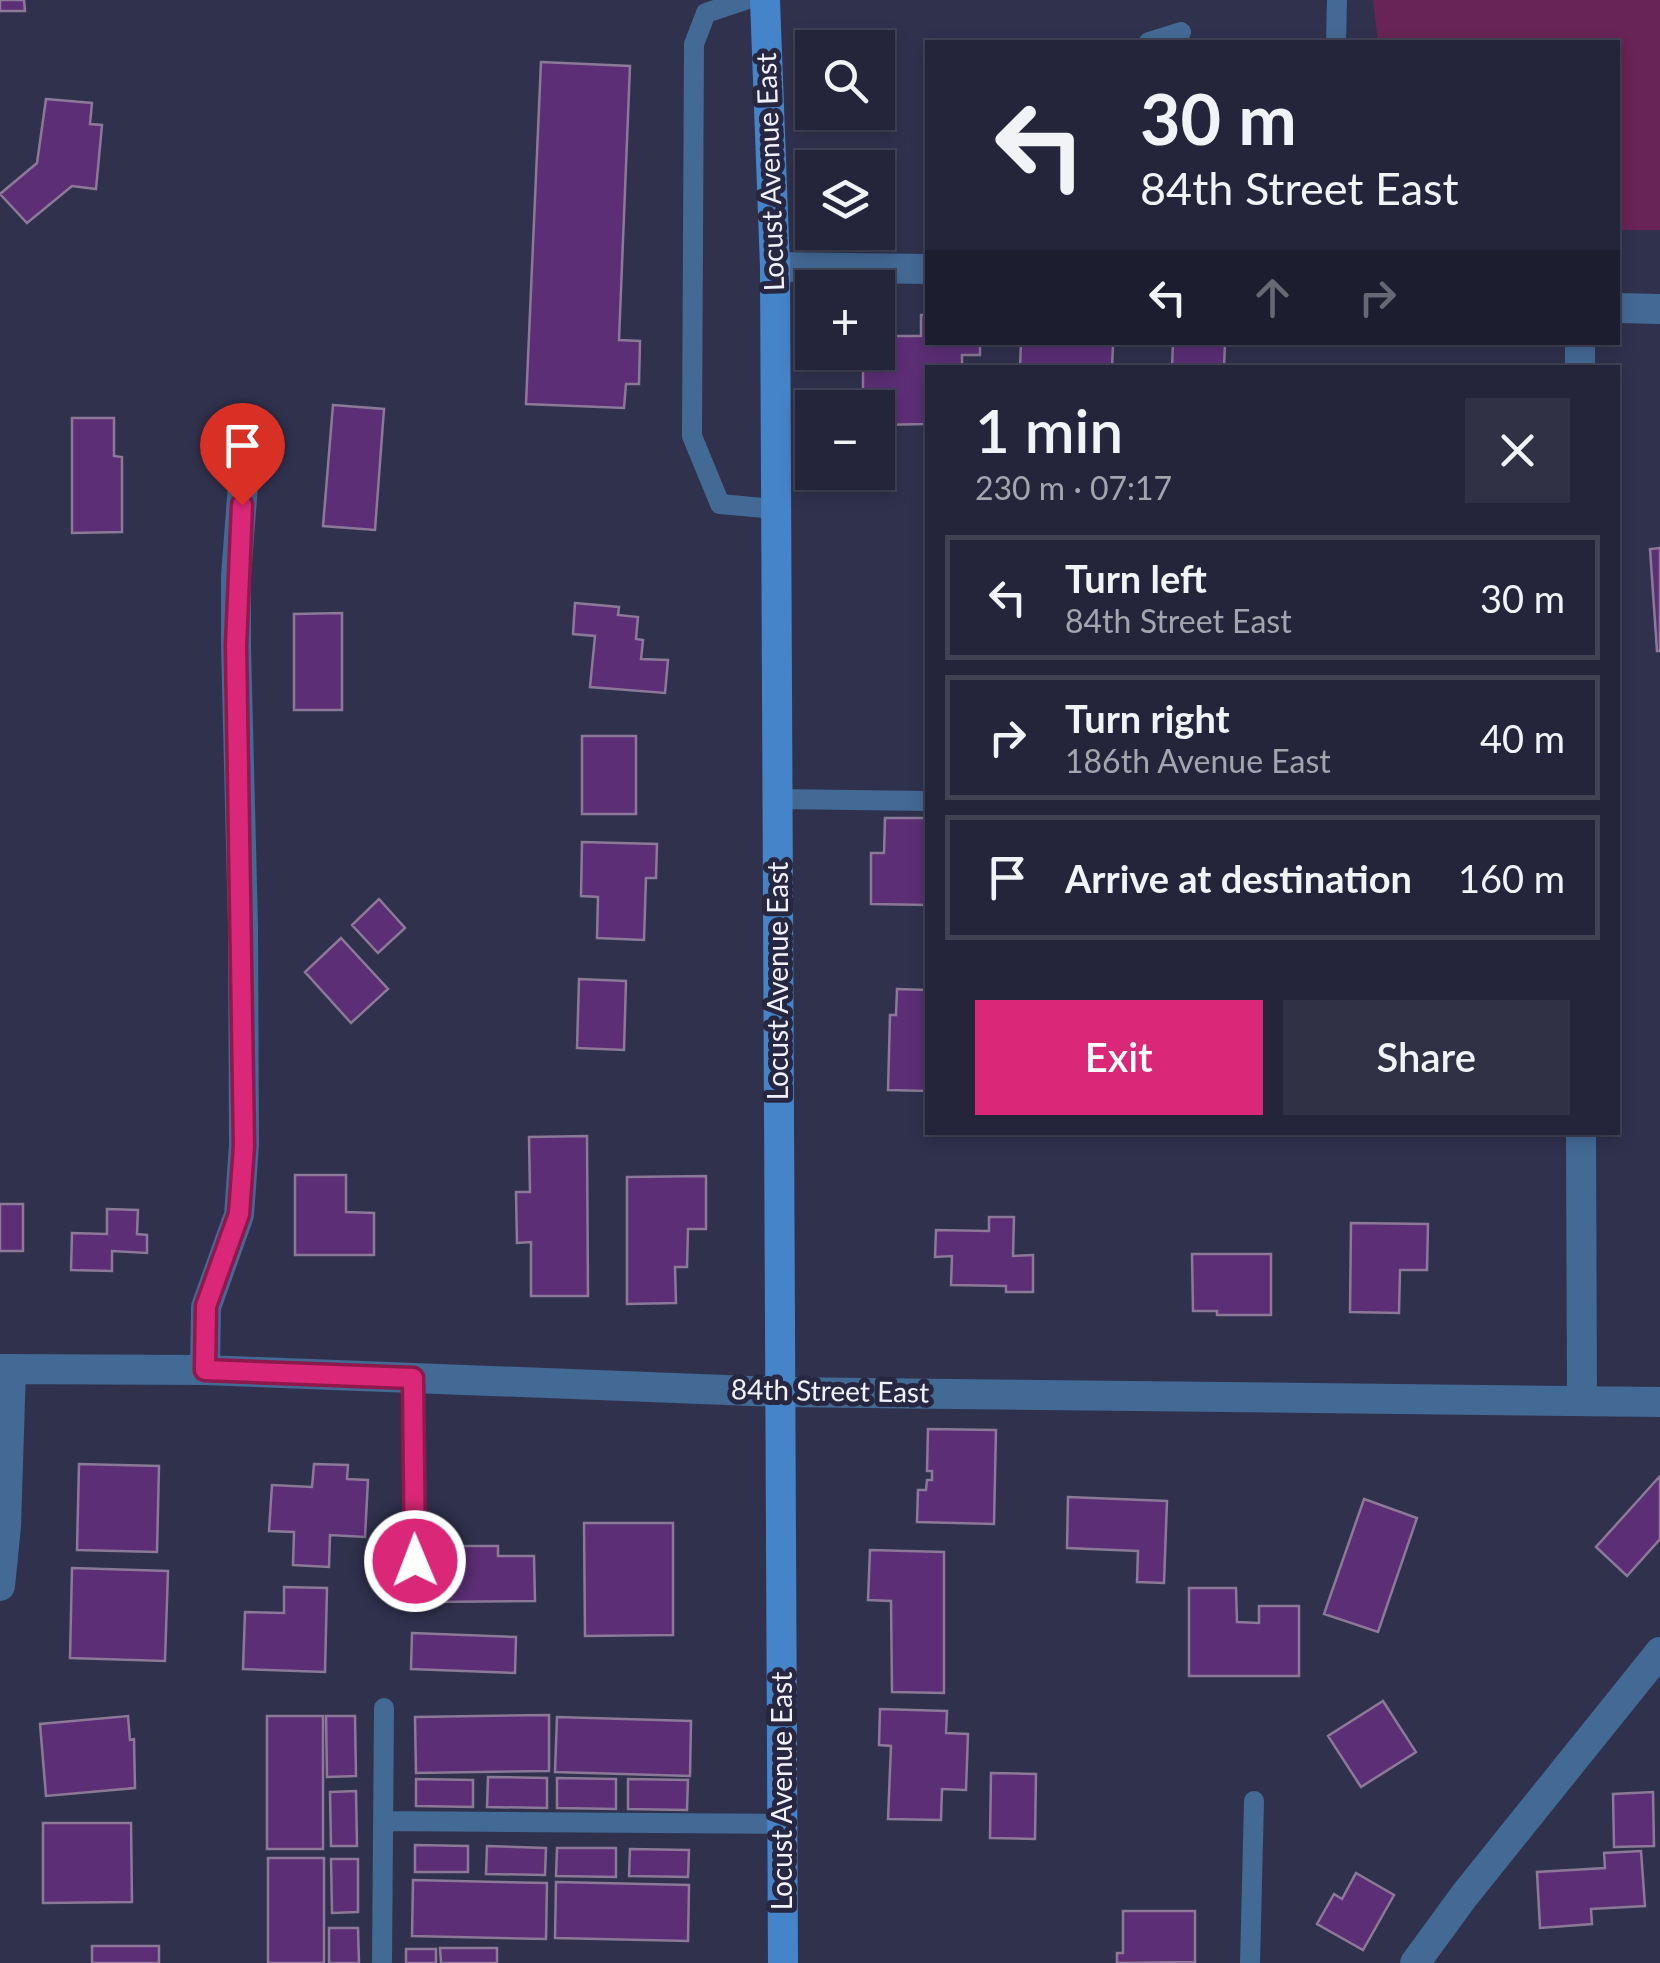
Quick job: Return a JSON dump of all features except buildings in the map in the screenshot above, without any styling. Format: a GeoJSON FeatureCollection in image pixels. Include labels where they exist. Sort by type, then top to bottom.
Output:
{"type":"FeatureCollection","features":[{"type":"Feature","properties":{"kind":"street","name":"Locust Avenue East"},"geometry":{"type":"LineString","coordinates":[[765,0],[775,266],[783,1963]]}},
{"type":"Feature","properties":{"kind":"street"},"geometry":{"type":"LineString","coordinates":[[775,266],[925,269]]}},
{"type":"Feature","properties":{"kind":"street"},"geometry":{"type":"LineString","coordinates":[[1620,308],[1660,309]]}},
{"type":"Feature","properties":{"kind":"street"},"geometry":{"type":"LineString","coordinates":[[205,1370],[206,1306],[239,1214],[244,1146],[236,628],[247,434]]}},
{"type":"Feature","properties":{"kind":"street"},"geometry":{"type":"LineString","coordinates":[[1581,1135],[1582,1399]]}},
{"type":"Feature","properties":{"kind":"street"},"geometry":{"type":"LineString","coordinates":[[0,1586],[6,1526],[5,1369]]}},
{"type":"Feature","properties":{"kind":"street","name":"84th Street East"},"geometry":{"type":"LineString","coordinates":[[5,1369],[205,1370],[778,1392],[1660,1402]]}},
{"type":"Feature","properties":{"kind":"street"},"geometry":{"type":"LineString","coordinates":[[1415,1963],[1660,1652]]}},
{"type":"Feature","properties":{"kind":"lane"},"geometry":{"type":"LineString","coordinates":[[745,0],[706,13],[694,44],[692,436],[720,504],[776,510]]}},
{"type":"Feature","properties":{"kind":"lane"},"geometry":{"type":"LineString","coordinates":[[1336,40],[1337,0]]}},
{"type":"Feature","properties":{"kind":"lane"},"geometry":{"type":"LineString","coordinates":[[1155,40],[1181,32]]}},
{"type":"Feature","properties":{"kind":"lane"},"geometry":{"type":"LineString","coordinates":[[777,799],[925,801]]}},
{"type":"Feature","properties":{"kind":"lane"},"geometry":{"type":"LineString","coordinates":[[413,1378],[415,1561]]}},
{"type":"Feature","properties":{"kind":"lane"},"geometry":{"type":"LineString","coordinates":[[382,1963],[384,1708]]}},
{"type":"Feature","properties":{"kind":"lane"},"geometry":{"type":"LineString","coordinates":[[1250,1963],[1254,1800]]}},
{"type":"Feature","properties":{"kind":"lane"},"geometry":{"type":"LineString","coordinates":[[383,1822],[782,1824]]}},
{"type":"Feature","properties":{"kind":"shaded area"},"geometry":{"type":"Polygon","coordinates":[[[1373,0],[1660,0],[1660,230],[1620,230],[1620,40],[1378,40],[1373,0]]]}},
{"type":"Feature","properties":{"kind":"route"},"geometry":{"type":"LineString","coordinates":[[242,505],[236,646],[244,1146],[239,1214],[206,1306],[205,1370],[413,1378],[415,1561]]}}]}
